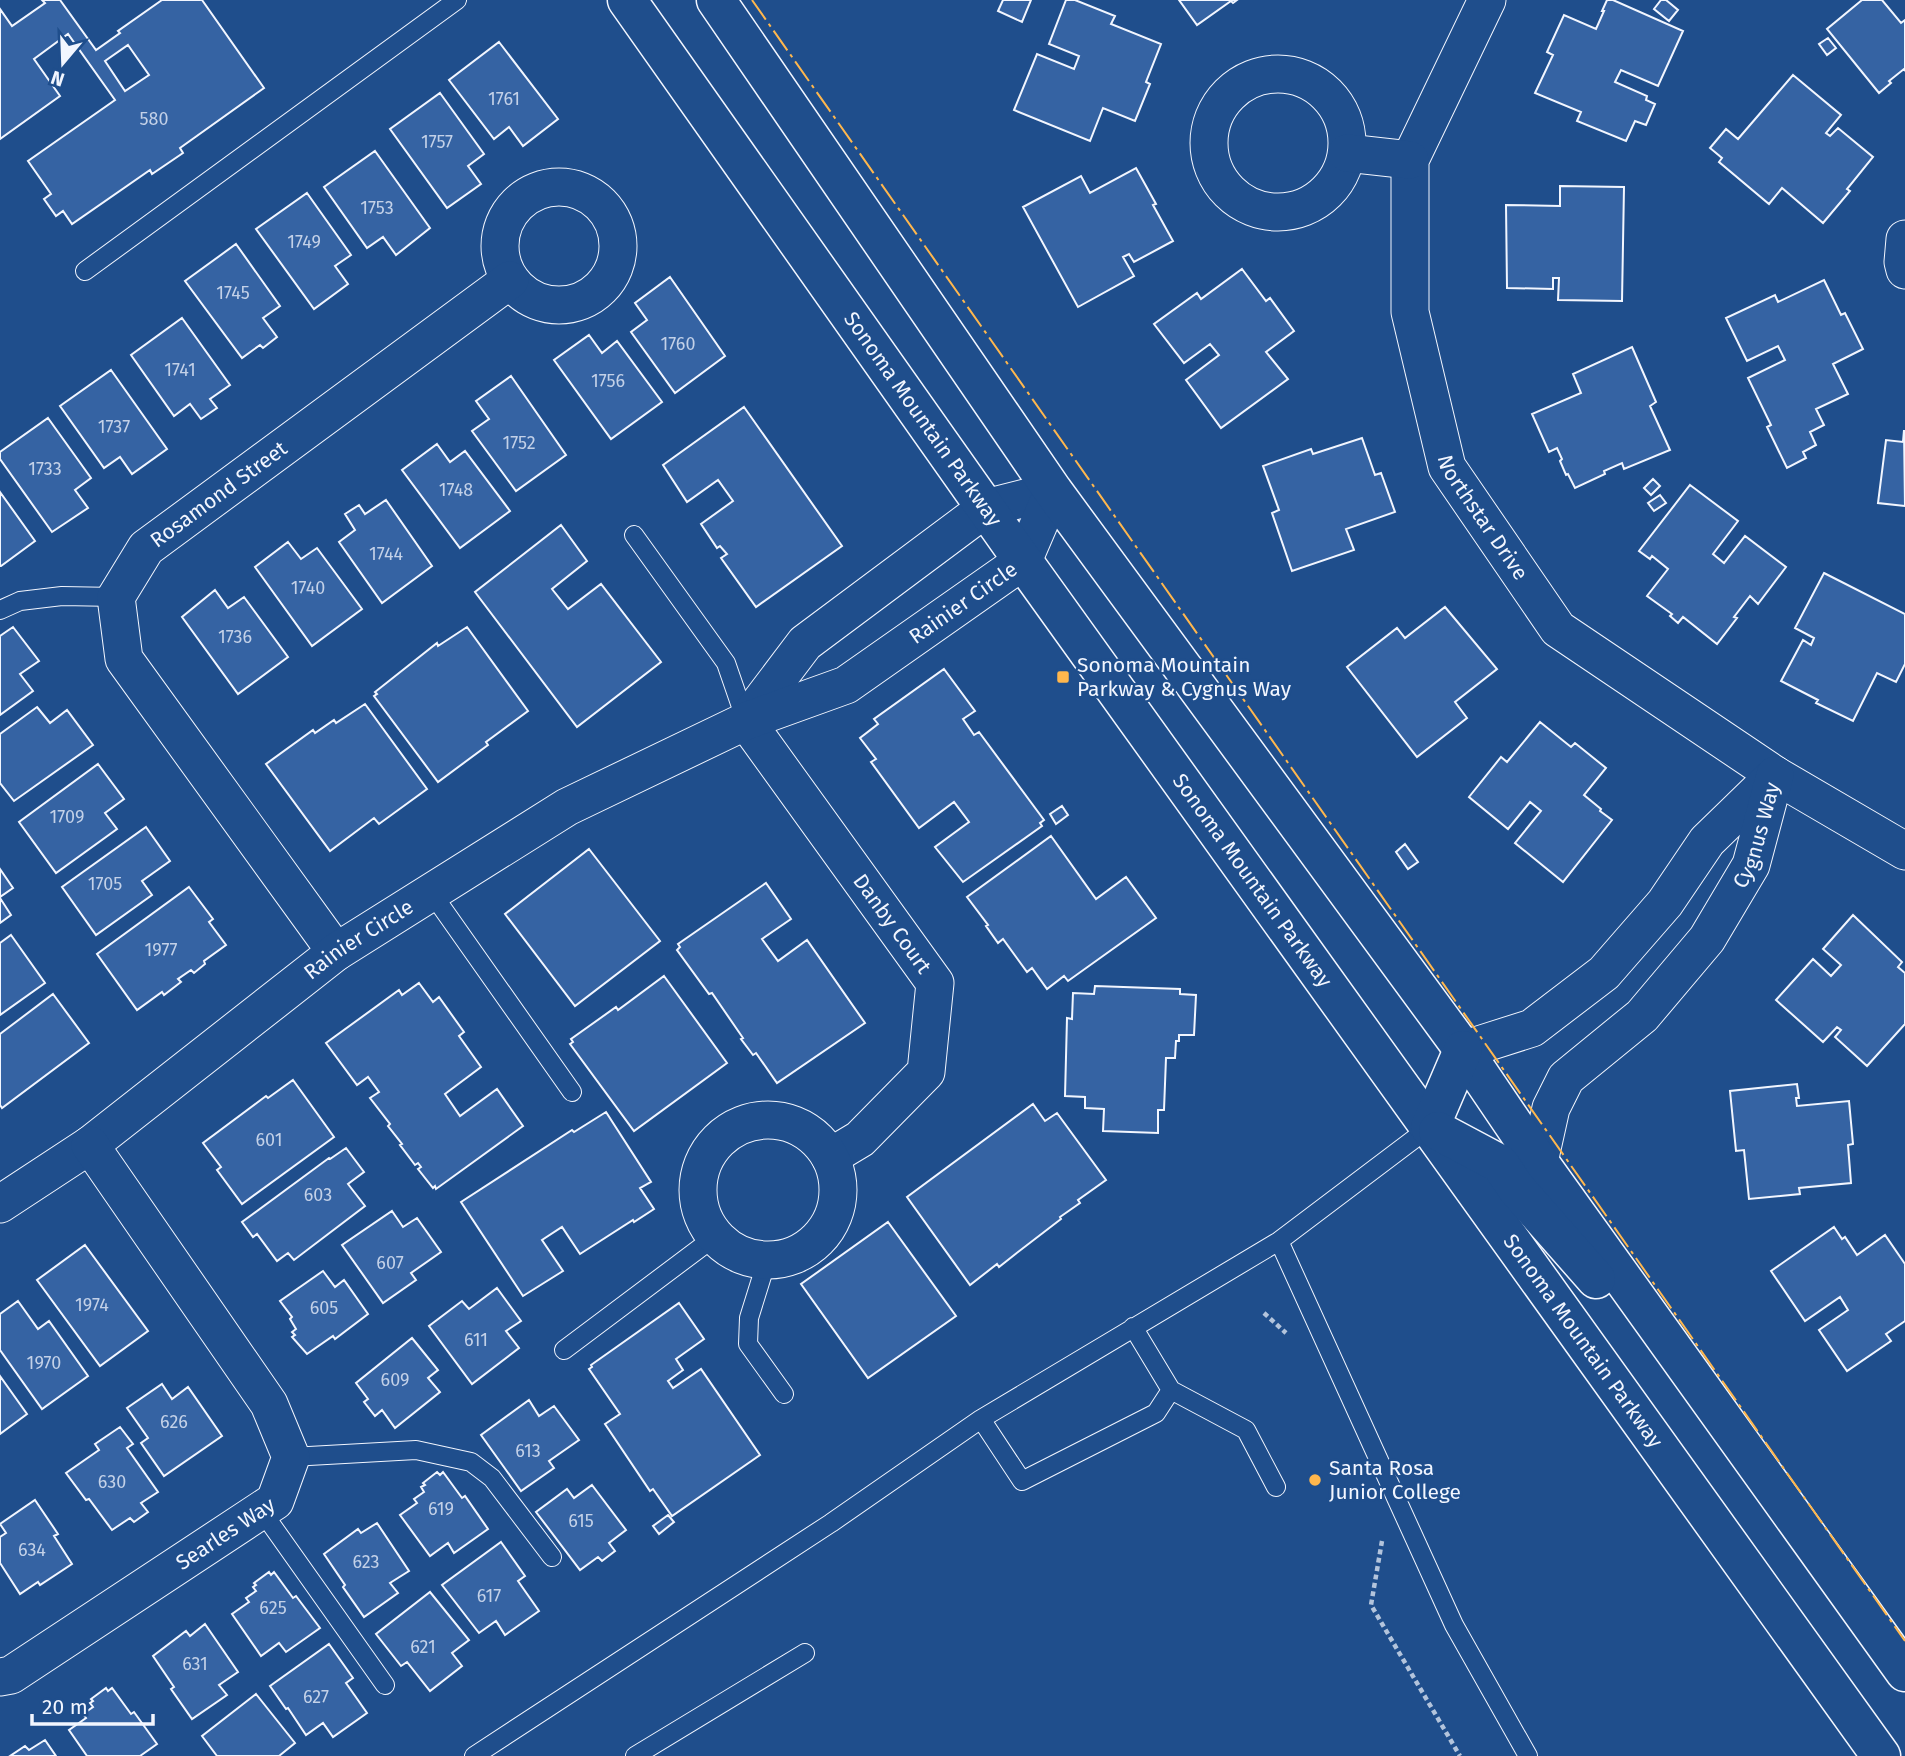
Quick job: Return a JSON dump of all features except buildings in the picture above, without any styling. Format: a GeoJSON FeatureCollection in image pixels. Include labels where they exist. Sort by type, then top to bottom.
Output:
{"type":"FeatureCollection","features":[{"type":"Feature","properties":{"kind":"main road","name":"Sonoma Mountain Parkway"},"geometry":{"type":"LineString","coordinates":[[627,0],[1023,561],[1881,1756]]}},
{"type":"Feature","properties":{"kind":"main road"},"geometry":{"type":"LineString","coordinates":[[716,0],[1053,491],[1464,1050],[1539,1162],[1905,1672]]}},
{"type":"Feature","properties":{"kind":"main road"},"geometry":{"type":"LineString","coordinates":[[1464,1050],[1430,1127],[1500,1164],[1516,1188],[1753,1459]]}},
{"type":"Feature","properties":{"kind":"street","name":"Northstar Drive"},"geometry":{"type":"LineString","coordinates":[[1487,0],[1410,160],[1410,312],[1447,467],[1559,629],[1775,775],[1905,851]]}},
{"type":"Feature","properties":{"kind":"street"},"geometry":{"type":"LineString","coordinates":[[1347,152],[1410,160]]}},
{"type":"Feature","properties":{"kind":"street"},"geometry":{"type":"LineString","coordinates":[[1905,239],[1905,270]]}},
{"type":"Feature","properties":{"kind":"street","name":"Rosamond Street"},"geometry":{"type":"LineString","coordinates":[[116,597],[146,548],[510,279]]}},
{"type":"Feature","properties":{"kind":"street","name":"Rainier Circle"},"geometry":{"type":"LineString","coordinates":[[746,721],[805,643],[986,508],[1053,491]]}},
{"type":"Feature","properties":{"kind":"street","name":"Rainier Circle"},"geometry":{"type":"LineString","coordinates":[[0,1204],[90,1145],[336,953],[567,807],[746,721],[846,685],[1023,561],[1053,491]]}},
{"type":"Feature","properties":{"kind":"street"},"geometry":{"type":"LineString","coordinates":[[116,597],[124,659],[336,953]]}},
{"type":"Feature","properties":{"kind":"street","name":"Danby Court"},"geometry":{"type":"LineString","coordinates":[[746,721],[935,983],[926,1072],[860,1139],[830,1157]]}},
{"type":"Feature","properties":{"kind":"street","name":"Cygnus Way"},"geometry":{"type":"LineString","coordinates":[[1464,1050],[1532,1028],[1604,974],[1665,904],[1707,841],[1775,775]]}},
{"type":"Feature","properties":{"kind":"street","name":"Cygnus Way"},"geometry":{"type":"LineString","coordinates":[[1539,1162],[1551,1108],[1566,1078],[1642,1016],[1707,939],[1751,865],[1775,775]]}},
{"type":"Feature","properties":{"kind":"street"},"geometry":{"type":"LineString","coordinates":[[778,1120],[799,1127],[817,1139],[830,1157],[838,1180],[837,1204],[829,1227],[813,1245],[792,1257],[767,1261],[744,1256],[722,1244],[707,1225],[699,1202],[699,1180],[705,1159],[718,1141],[735,1128],[756,1121],[778,1120]]}},
{"type":"Feature","properties":{"kind":"street"},"geometry":{"type":"LineString","coordinates":[[90,1145],[268,1404],[291,1457]]}},
{"type":"Feature","properties":{"kind":"street","name":"Searles Way"},"geometry":{"type":"LineString","coordinates":[[0,1677],[11,1675],[275,1501],[291,1457]]}},
{"type":"Feature","properties":{"kind":"lane"},"geometry":{"type":"LineString","coordinates":[[85,271],[457,0]]}},
{"type":"Feature","properties":{"kind":"lane"},"geometry":{"type":"LineString","coordinates":[[634,535],[726,663],[746,721]]}},
{"type":"Feature","properties":{"kind":"lane"},"geometry":{"type":"LineString","coordinates":[[0,610],[20,601],[62,596],[116,597]]}},
{"type":"Feature","properties":{"kind":"lane"},"geometry":{"type":"LineString","coordinates":[[432,892],[572,1092]]}},
{"type":"Feature","properties":{"kind":"lane"},"geometry":{"type":"LineString","coordinates":[[474,1756],[831,1522],[981,1419],[1279,1241],[1430,1127]]}},
{"type":"Feature","properties":{"kind":"lane"},"geometry":{"type":"LineString","coordinates":[[564,1350],[716,1236]]}},
{"type":"Feature","properties":{"kind":"lane"},"geometry":{"type":"LineString","coordinates":[[1279,1241],[1454,1625],[1528,1756]]}},
{"type":"Feature","properties":{"kind":"lane"},"geometry":{"type":"LineString","coordinates":[[767,1261],[749,1318],[748,1344],[784,1394]]}},
{"type":"Feature","properties":{"kind":"lane"},"geometry":{"type":"LineString","coordinates":[[1133,1327],[1171,1390],[1246,1430],[1276,1487]]}},
{"type":"Feature","properties":{"kind":"lane"},"geometry":{"type":"LineString","coordinates":[[981,1419],[1022,1481],[1156,1413],[1171,1390]]}},
{"type":"Feature","properties":{"kind":"lane"},"geometry":{"type":"LineString","coordinates":[[291,1457],[416,1450],[471,1462],[492,1478],[552,1557]]}},
{"type":"Feature","properties":{"kind":"lane"},"geometry":{"type":"LineString","coordinates":[[261,1510],[385,1685]]}},
{"type":"Feature","properties":{"kind":"lane"},"geometry":{"type":"LineString","coordinates":[[635,1756],[805,1653]]}},
{"type":"Feature","properties":{"kind":"path"},"geometry":{"type":"LineString","coordinates":[[1264,1313],[1284,1330],[1290,1342]]}},
{"type":"Feature","properties":{"kind":"path"},"geometry":{"type":"LineString","coordinates":[[1377,1529],[1382,1541],[1371,1605],[1460,1756]]}},
{"type":"Feature","properties":{"kind":"power"},"geometry":{"type":"LineString","coordinates":[[752,0],[1905,1641]]}},
{"type":"Feature","properties":{"kind":"place","name":"Sonoma Mountain Parkway & Cygnus Way"},"geometry":{"type":"Point","coordinates":[1063,677]}},
{"type":"Feature","properties":{"kind":"place","name":"Santa Rosa Junior College"},"geometry":{"type":"Point","coordinates":[1315,1480]}}]}
